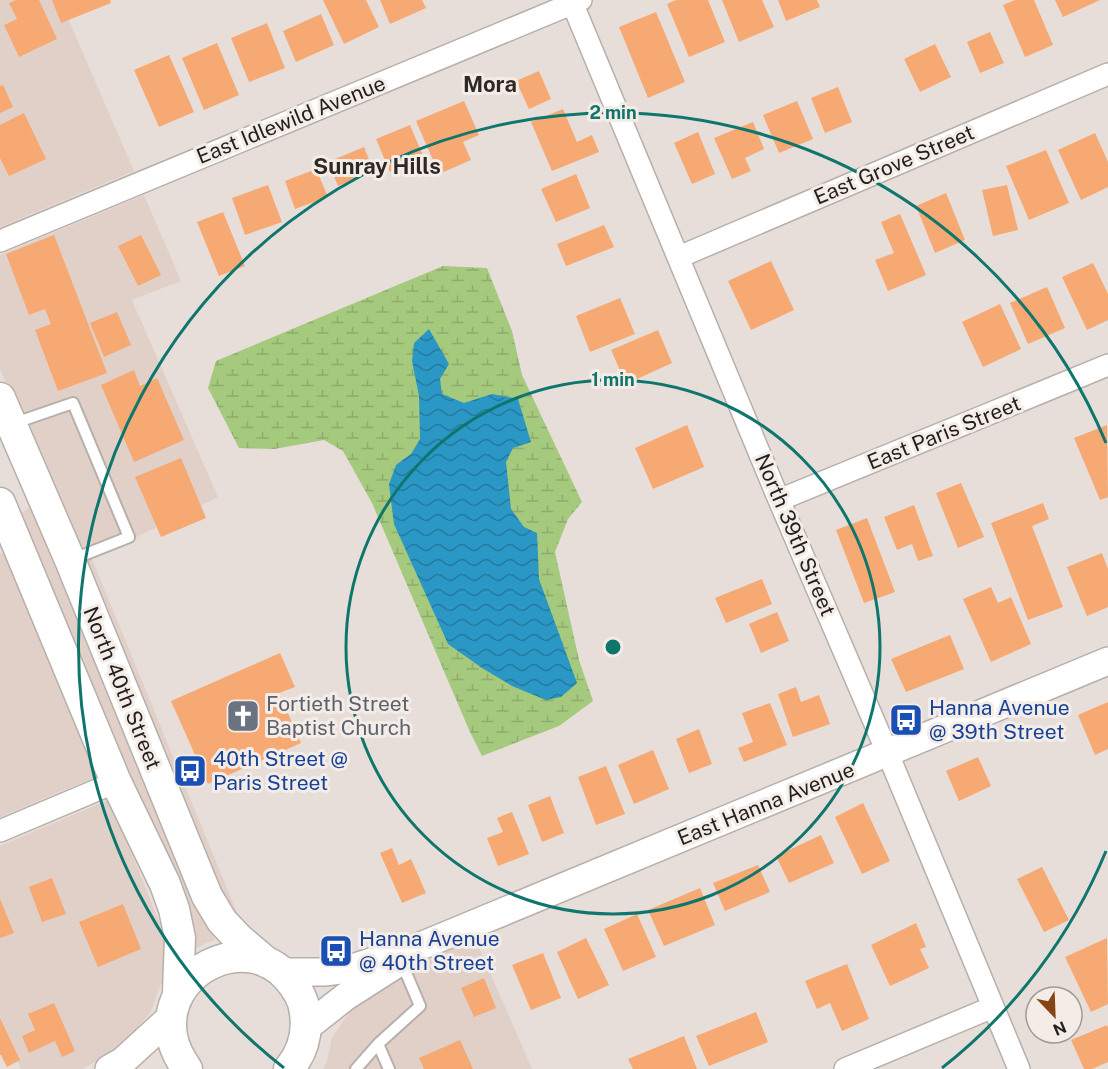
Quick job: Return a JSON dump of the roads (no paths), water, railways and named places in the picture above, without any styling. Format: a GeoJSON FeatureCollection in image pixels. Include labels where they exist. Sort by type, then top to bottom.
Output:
{"type":"FeatureCollection","features":[{"type":"Feature","properties":{"kind":"main road","name":"North 40th Street"},"geometry":{"type":"LineString","coordinates":[[6,411],[70,560],[207,896],[222,921],[239,939],[296,987],[304,1006],[299,1054]]}},
{"type":"Feature","properties":{"kind":"main road","name":"North 40th Street"},"geometry":{"type":"LineString","coordinates":[[0,503],[7,537],[116,782],[165,884],[174,909],[180,938],[172,1036],[178,1055],[187,1069]]}},
{"type":"Feature","properties":{"kind":"main road"},"geometry":{"type":"LineString","coordinates":[[175,1005],[194,973],[211,962],[231,957],[249,957],[274,967]]}},
{"type":"Feature","properties":{"kind":"street","name":"East Idlewild Avenue"},"geometry":{"type":"LineString","coordinates":[[0,240],[575,1]]}},
{"type":"Feature","properties":{"kind":"street","name":"North 39th Street"},"geometry":{"type":"LineString","coordinates":[[575,1],[779,500],[1019,1069]]}},
{"type":"Feature","properties":{"kind":"street","name":"East Grove Street"},"geometry":{"type":"LineString","coordinates":[[679,257],[1108,74]]}},
{"type":"Feature","properties":{"kind":"street","name":"East Paris Street"},"geometry":{"type":"LineString","coordinates":[[779,500],[1108,365]]}},
{"type":"Feature","properties":{"kind":"street","name":"East Hanna Avenue"},"geometry":{"type":"LineString","coordinates":[[274,967],[324,972],[349,969],[423,945],[1108,661]]}},
{"type":"Feature","properties":{"kind":"street"},"geometry":{"type":"LineString","coordinates":[[0,831],[116,782]]}},
{"type":"Feature","properties":{"kind":"street","name":"East Hanna Avenue"},"geometry":{"type":"LineString","coordinates":[[299,1054],[345,997],[423,945]]}},
{"type":"Feature","properties":{"kind":"street"},"geometry":{"type":"LineString","coordinates":[[109,1069],[123,1061],[175,1005]]}},
{"type":"Feature","properties":{"kind":"street"},"geometry":{"type":"LineString","coordinates":[[845,1069],[993,1007]]}},
{"type":"Feature","properties":{"kind":"lane"},"geometry":{"type":"LineString","coordinates":[[6,411],[74,403],[129,537],[70,560]]}},
{"type":"Feature","properties":{"kind":"lane"},"geometry":{"type":"LineString","coordinates":[[356,1069],[378,1044],[420,1006],[401,961]]}},
{"type":"Feature","properties":{"kind":"lane"},"geometry":{"type":"LineString","coordinates":[[378,1044],[389,1069]]}},
{"type":"Feature","properties":{"kind":"water"},"geometry":{"type":"Polygon","coordinates":[[[429,329],[449,364],[440,379],[442,394],[464,403],[492,394],[518,399],[531,442],[513,448],[506,462],[511,509],[524,527],[537,533],[539,579],[577,683],[561,697],[546,700],[512,686],[448,644],[394,524],[389,484],[396,465],[411,454],[420,439],[419,396],[412,361],[414,343],[429,329]]]}},
{"type":"Feature","properties":{"kind":"place","name":"Fortieth Street Baptist Church"},"geometry":{"type":"Point","coordinates":[243,716]}},
{"type":"Feature","properties":{"kind":"place","name":"Hanna Avenue @ 39th Street"},"geometry":{"type":"Point","coordinates":[906,720]}},
{"type":"Feature","properties":{"kind":"place","name":"40th Street @ Paris Street"},"geometry":{"type":"Point","coordinates":[190,771]}},
{"type":"Feature","properties":{"kind":"place","name":"Hanna Avenue @ 40th Street"},"geometry":{"type":"Point","coordinates":[336,951]}},
{"type":"Feature","properties":{"kind":"district","name":"Mora"},"geometry":{"type":"Point","coordinates":[490,84]}},
{"type":"Feature","properties":{"kind":"district","name":"Sunray Hills"},"geometry":{"type":"Point","coordinates":[377,166]}}]}
